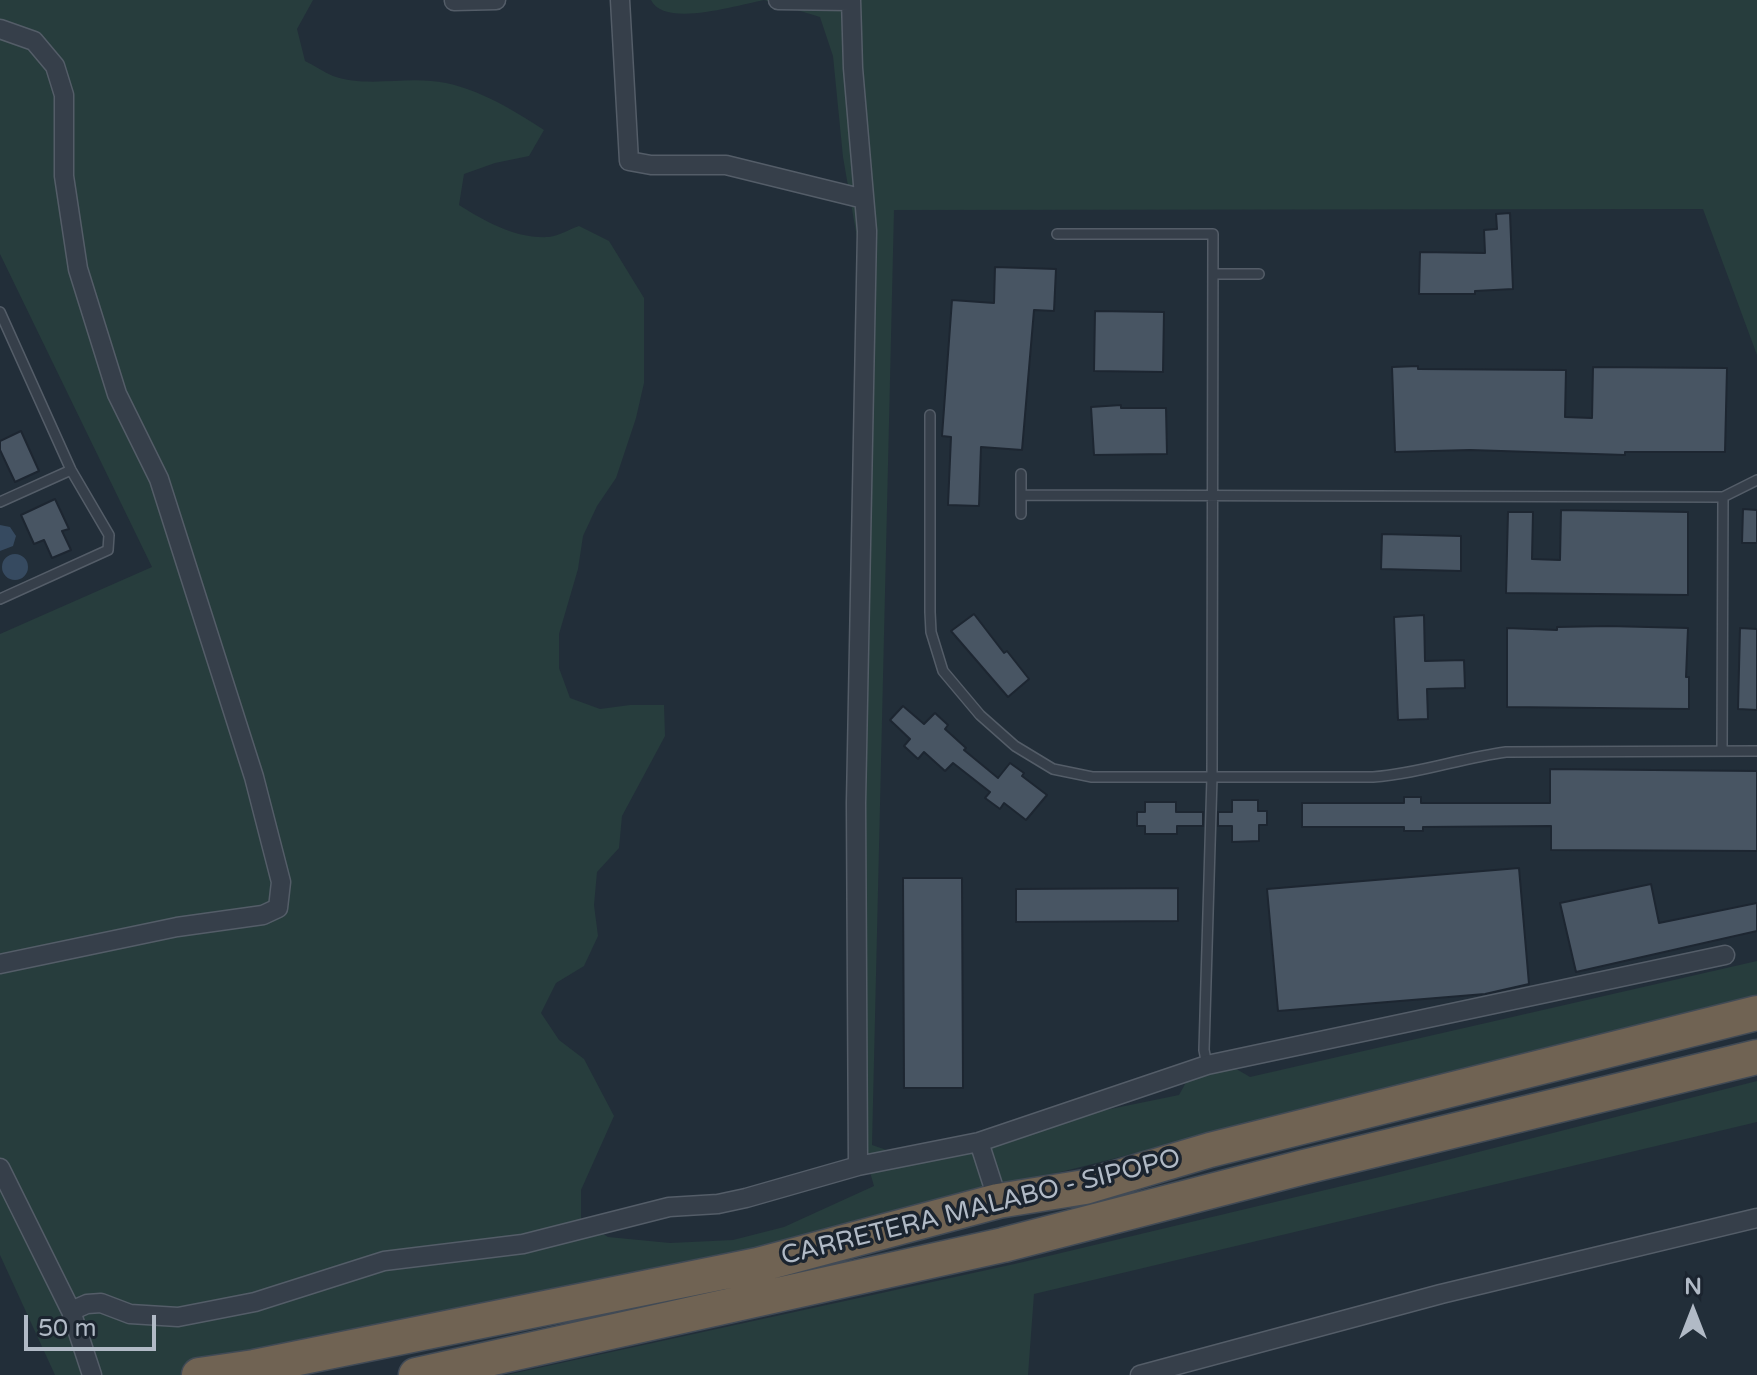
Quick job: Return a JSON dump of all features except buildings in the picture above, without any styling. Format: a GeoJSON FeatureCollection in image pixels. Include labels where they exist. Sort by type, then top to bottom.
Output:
{"type":"FeatureCollection","features":[{"type":"Feature","properties":{"kind":"highway","name":"CARRETERA MALABO - SIPOPO"},"geometry":{"type":"LineString","coordinates":[[199,1375],[254,1367],[758,1265],[998,1201],[1085,1187],[1210,1150],[1757,1013]]}},
{"type":"Feature","properties":{"kind":"highway","name":"CARRETERA MALABO - SIPOPO"},"geometry":{"type":"LineString","coordinates":[[416,1375],[1003,1245],[1304,1167],[1757,1057]]}},
{"type":"Feature","properties":{"kind":"street"},"geometry":{"type":"LineString","coordinates":[[454,1],[496,0]]}},
{"type":"Feature","properties":{"kind":"street"},"geometry":{"type":"LineString","coordinates":[[620,0],[629,161],[651,165],[726,165],[864,199]]}},
{"type":"Feature","properties":{"kind":"street"},"geometry":{"type":"LineString","coordinates":[[778,0],[851,0],[853,68],[867,231],[856,803],[858,1166]]}},
{"type":"Feature","properties":{"kind":"street"},"geometry":{"type":"LineString","coordinates":[[0,29],[34,41],[55,66],[64,95],[64,176],[78,269],[117,394],[159,479],[254,777],[281,882],[278,908],[263,915],[177,927],[0,964]]}},
{"type":"Feature","properties":{"kind":"street"},"geometry":{"type":"LineString","coordinates":[[71,1311],[87,1304],[101,1303],[130,1314],[178,1317],[272,1297],[384,1261],[523,1244],[669,1207],[718,1204],[746,1198],[858,1166],[979,1142],[1207,1065],[1725,955]]}},
{"type":"Feature","properties":{"kind":"street"},"geometry":{"type":"LineString","coordinates":[[979,1142],[998,1201]]}},
{"type":"Feature","properties":{"kind":"street"},"geometry":{"type":"LineString","coordinates":[[0,1168],[71,1311],[92,1375]]}},
{"type":"Feature","properties":{"kind":"street"},"geometry":{"type":"LineString","coordinates":[[1140,1375],[1441,1294],[1757,1218]]}},
{"type":"Feature","properties":{"kind":"lane"},"geometry":{"type":"LineString","coordinates":[[1057,234],[1213,234],[1212,777],[1204,1050],[1207,1065]]}},
{"type":"Feature","properties":{"kind":"lane"},"geometry":{"type":"LineString","coordinates":[[1213,274],[1259,274]]}},
{"type":"Feature","properties":{"kind":"lane"},"geometry":{"type":"LineString","coordinates":[[0,312],[71,470],[111,543],[108,550],[0,599]]}},
{"type":"Feature","properties":{"kind":"lane"},"geometry":{"type":"LineString","coordinates":[[0,347],[12,342]]}},
{"type":"Feature","properties":{"kind":"lane"},"geometry":{"type":"LineString","coordinates":[[930,415],[931,632],[943,671],[957,690],[1015,746],[1053,769],[1092,777],[1399,775],[1506,752],[1757,751]]}},
{"type":"Feature","properties":{"kind":"lane"},"geometry":{"type":"LineString","coordinates":[[0,502],[71,470]]}},
{"type":"Feature","properties":{"kind":"lane"},"geometry":{"type":"LineString","coordinates":[[1021,474],[1021,514]]}},
{"type":"Feature","properties":{"kind":"lane"},"geometry":{"type":"LineString","coordinates":[[1021,495],[1723,497],[1757,480]]}},
{"type":"Feature","properties":{"kind":"lane"},"geometry":{"type":"LineString","coordinates":[[1722,751],[1723,497]]}},
{"type":"Feature","properties":{"kind":"green space"},"geometry":{"type":"Polygon","coordinates":[[[0,0],[313,0],[297,29],[305,61],[345,79],[369,82],[419,80],[461,87],[505,106],[544,130],[529,156],[464,174],[459,205],[491,223],[525,235],[553,236],[579,226],[609,241],[644,298],[644,383],[636,418],[616,478],[597,506],[583,536],[578,569],[559,634],[559,668],[570,698],[600,709],[664,705],[665,736],[622,816],[619,848],[597,872],[594,905],[598,936],[584,966],[556,983],[541,1013],[559,1040],[584,1059],[614,1116],[581,1190],[581,1220],[608,1237],[670,1243],[733,1240],[784,1227],[874,1186],[852,1109],[850,887],[857,238],[843,157],[833,56],[820,17],[764,0],[1757,0],[1757,355],[1703,209],[894,210],[872,1145],[895,1153],[1179,1095],[1204,1050],[1250,1077],[1757,961],[1757,997],[253,1375],[55,1375],[0,1255],[0,634],[152,567],[0,254],[0,0]]]}},
{"type":"Feature","properties":{"kind":"green space"},"geometry":{"type":"Polygon","coordinates":[[[651,0],[764,0],[686,14],[670,13],[651,0]]]}},
{"type":"Feature","properties":{"kind":"green space"},"geometry":{"type":"Polygon","coordinates":[[[1757,1081],[1757,1122],[1034,1294],[1028,1375],[506,1375],[1019,1263],[1384,1176],[1757,1081]]]}},
{"type":"Feature","properties":{"kind":"water"},"geometry":{"type":"Polygon","coordinates":[[[0,525],[10,527],[16,536],[13,546],[0,551],[0,525]]]}},
{"type":"Feature","properties":{"kind":"water"},"geometry":{"type":"Polygon","coordinates":[[[15,554],[24,558],[28,567],[24,576],[15,580],[6,576],[2,567],[6,558],[15,554]]]}}]}
